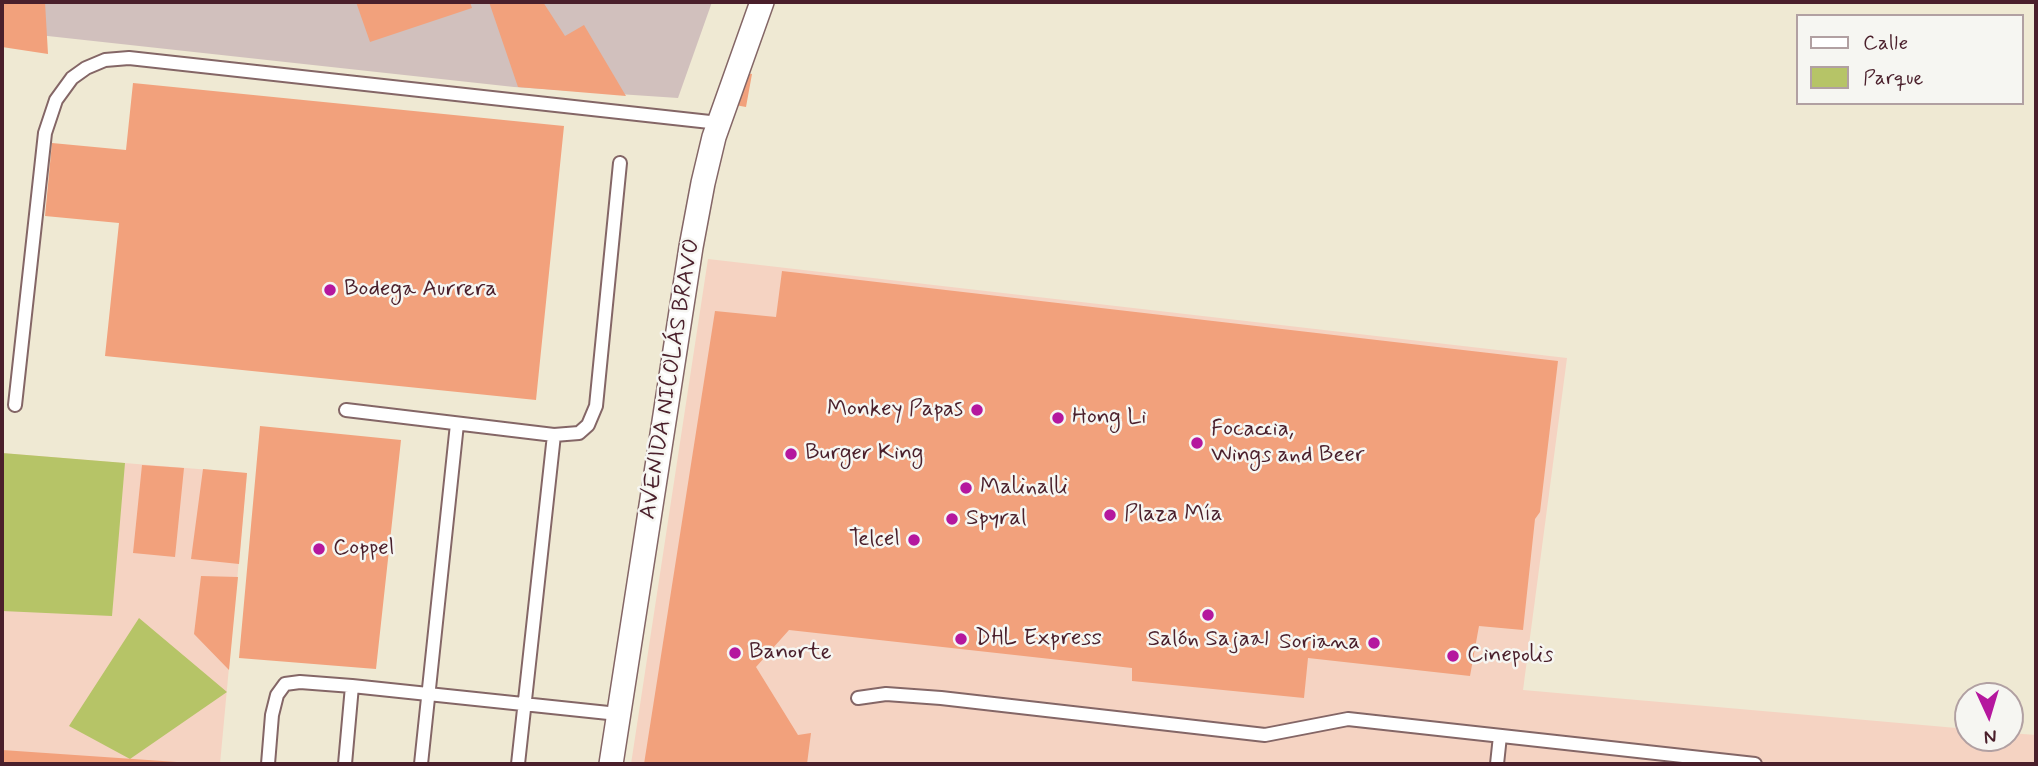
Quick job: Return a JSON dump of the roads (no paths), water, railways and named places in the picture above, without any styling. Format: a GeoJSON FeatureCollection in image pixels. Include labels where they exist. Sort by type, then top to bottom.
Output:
{"type":"FeatureCollection","features":[{"type":"Feature","properties":{"kind":"street","name":"AVENIDA NICOLÁS BRAVO"},"geometry":{"type":"LineString","coordinates":[[611,764],[703,183],[719,123],[762,2]]}},
{"type":"Feature","properties":{"kind":"lane"},"geometry":{"type":"LineString","coordinates":[[15,405],[45,133],[56,100],[72,78],[105,60],[129,58],[719,123]]}},
{"type":"Feature","properties":{"kind":"lane"},"geometry":{"type":"LineString","coordinates":[[346,410],[554,435],[579,433],[588,425],[596,406],[620,163]]}},
{"type":"Feature","properties":{"kind":"lane"},"geometry":{"type":"LineString","coordinates":[[421,764],[457,424]]}},
{"type":"Feature","properties":{"kind":"lane"},"geometry":{"type":"LineString","coordinates":[[518,764],[554,435]]}},
{"type":"Feature","properties":{"kind":"lane"},"geometry":{"type":"LineString","coordinates":[[268,764],[276,695],[285,684],[300,682],[352,686],[618,714]]}},
{"type":"Feature","properties":{"kind":"lane"},"geometry":{"type":"LineString","coordinates":[[345,764],[352,686]]}},
{"type":"Feature","properties":{"kind":"lane"},"geometry":{"type":"LineString","coordinates":[[858,698],[886,694],[941,698],[1265,735],[1348,719],[1755,764]]}},
{"type":"Feature","properties":{"kind":"lane"},"geometry":{"type":"LineString","coordinates":[[1497,764],[1500,736]]}},
{"type":"Feature","properties":{"kind":"place","name":"Bodega Aurrera"},"geometry":{"type":"Point","coordinates":[330,290]}},
{"type":"Feature","properties":{"kind":"place","name":"Monkey Papas"},"geometry":{"type":"Point","coordinates":[977,410]}},
{"type":"Feature","properties":{"kind":"place","name":"Hong Li"},"geometry":{"type":"Point","coordinates":[1058,418]}},
{"type":"Feature","properties":{"kind":"place","name":"Focaccia, Wings and Beer"},"geometry":{"type":"Point","coordinates":[1197,443]}},
{"type":"Feature","properties":{"kind":"place","name":"Burger King"},"geometry":{"type":"Point","coordinates":[791,454]}},
{"type":"Feature","properties":{"kind":"place","name":"Malinalli"},"geometry":{"type":"Point","coordinates":[966,488]}},
{"type":"Feature","properties":{"kind":"place","name":"Plaza Mía"},"geometry":{"type":"Point","coordinates":[1110,515]}},
{"type":"Feature","properties":{"kind":"place","name":"Spyral"},"geometry":{"type":"Point","coordinates":[952,519]}},
{"type":"Feature","properties":{"kind":"place","name":"Telcel"},"geometry":{"type":"Point","coordinates":[914,540]}},
{"type":"Feature","properties":{"kind":"place","name":"Coppel"},"geometry":{"type":"Point","coordinates":[319,549]}},
{"type":"Feature","properties":{"kind":"place","name":"Salón Sajaal"},"geometry":{"type":"Point","coordinates":[1208,615]}},
{"type":"Feature","properties":{"kind":"place","name":"DHL Express"},"geometry":{"type":"Point","coordinates":[961,639]}},
{"type":"Feature","properties":{"kind":"place","name":"Soriana"},"geometry":{"type":"Point","coordinates":[1374,643]}},
{"type":"Feature","properties":{"kind":"place","name":"Banorte"},"geometry":{"type":"Point","coordinates":[735,653]}},
{"type":"Feature","properties":{"kind":"place","name":"Cinepolis"},"geometry":{"type":"Point","coordinates":[1453,656]}}]}
